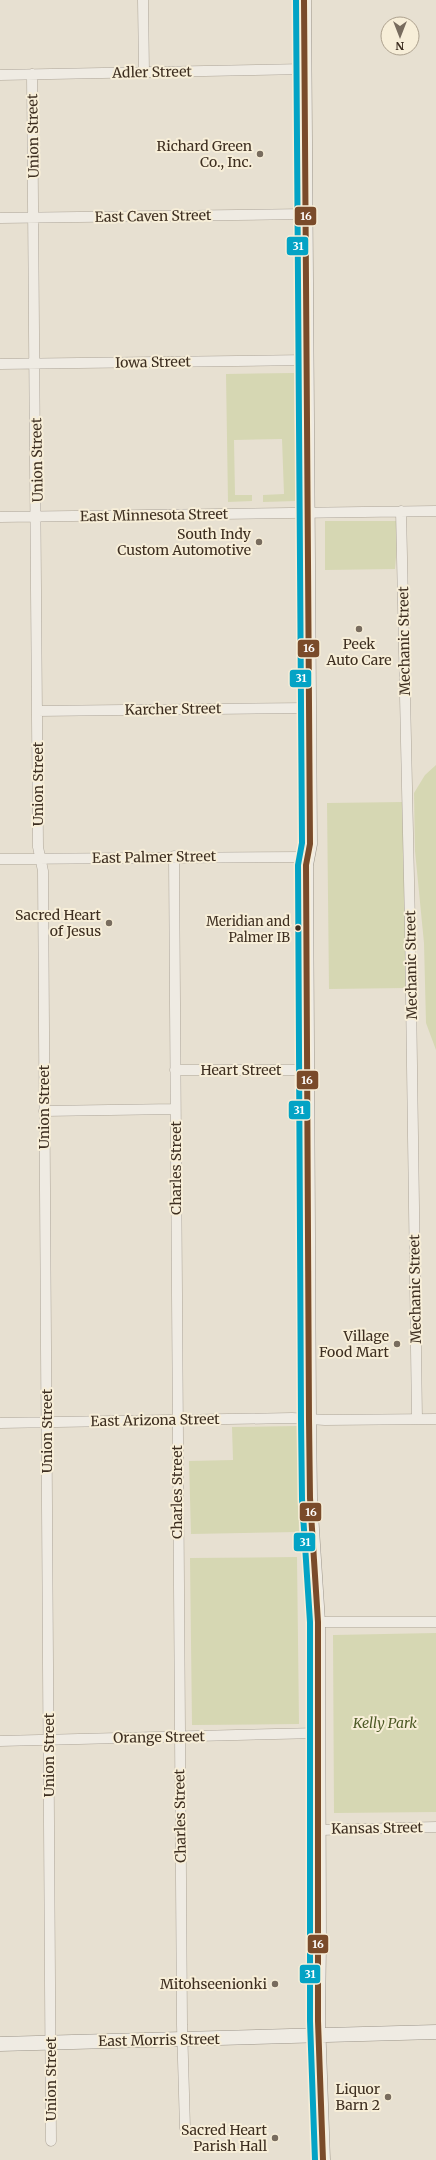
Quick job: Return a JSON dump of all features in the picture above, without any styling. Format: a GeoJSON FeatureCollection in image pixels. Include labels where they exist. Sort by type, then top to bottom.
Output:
{"type":"FeatureCollection","features":[{"type":"Feature","properties":{"kind":"main road"},"geometry":{"type":"LineString","coordinates":[[304,0],[310,844],[307,856],[309,1419],[310,1498],[318,1622],[318,2036],[323,2160]]}},
{"type":"Feature","properties":{"kind":"main road","name":"East Morris Street"},"geometry":{"type":"LineString","coordinates":[[0,2044],[436,2032]]}},
{"type":"Feature","properties":{"kind":"street"},"geometry":{"type":"LineString","coordinates":[[143,0],[144,72]]}},
{"type":"Feature","properties":{"kind":"street","name":"Adler Street"},"geometry":{"type":"LineString","coordinates":[[0,75],[305,69]]}},
{"type":"Feature","properties":{"kind":"street","name":"Union Street"},"geometry":{"type":"LineString","coordinates":[[32,74],[36,364],[38,847],[43,871],[51,2141]]}},
{"type":"Feature","properties":{"kind":"street","name":"East Caven Street"},"geometry":{"type":"LineString","coordinates":[[0,218],[305,214]]}},
{"type":"Feature","properties":{"kind":"street","name":"Iowa Street"},"geometry":{"type":"LineString","coordinates":[[0,364],[306,360]]}},
{"type":"Feature","properties":{"kind":"street","name":"Mechanic Street"},"geometry":{"type":"LineString","coordinates":[[401,511],[410,917],[417,1419]]}},
{"type":"Feature","properties":{"kind":"street","name":"East Minnesota Street"},"geometry":{"type":"LineString","coordinates":[[0,517],[436,511]]}},
{"type":"Feature","properties":{"kind":"street","name":"Karcher Street"},"geometry":{"type":"LineString","coordinates":[[37,711],[309,708]]}},
{"type":"Feature","properties":{"kind":"street","name":"East Palmer Street"},"geometry":{"type":"LineString","coordinates":[[0,859],[174,856],[307,856]]}},
{"type":"Feature","properties":{"kind":"street","name":"Charles Street"},"geometry":{"type":"LineString","coordinates":[[174,856],[177,1420],[185,2128]]}},
{"type":"Feature","properties":{"kind":"street","name":"Heart Street"},"geometry":{"type":"LineString","coordinates":[[175,1070],[308,1070]]}},
{"type":"Feature","properties":{"kind":"street"},"geometry":{"type":"LineString","coordinates":[[44,1111],[176,1109]]}},
{"type":"Feature","properties":{"kind":"street","name":"East Arizona Street"},"geometry":{"type":"LineString","coordinates":[[0,1423],[177,1420],[436,1419]]}},
{"type":"Feature","properties":{"kind":"street"},"geometry":{"type":"LineString","coordinates":[[318,1622],[436,1622]]}},
{"type":"Feature","properties":{"kind":"street","name":"Orange Street"},"geometry":{"type":"LineString","coordinates":[[0,1741],[318,1733]]}},
{"type":"Feature","properties":{"kind":"street","name":"Kansas Street"},"geometry":{"type":"LineString","coordinates":[[319,1830],[436,1827]]}},
{"type":"Feature","properties":{"kind":"green space"},"geometry":{"type":"Polygon","coordinates":[[[294,373],[296,501],[263,502],[263,495],[284,494],[282,439],[234,440],[235,495],[252,495],[252,501],[228,502],[226,374],[294,373]]]}},
{"type":"Feature","properties":{"kind":"green space"},"geometry":{"type":"Polygon","coordinates":[[[325,521],[399,521],[395,569],[325,570],[325,521]]]}},
{"type":"Feature","properties":{"kind":"green space"},"geometry":{"type":"Polygon","coordinates":[[[436,765],[436,1050],[426,1023],[424,943],[415,851],[414,793],[425,775],[436,765]]]}},
{"type":"Feature","properties":{"kind":"green space"},"geometry":{"type":"Polygon","coordinates":[[[404,802],[406,988],[329,989],[327,803],[404,802]]]}},
{"type":"Feature","properties":{"kind":"green space"},"geometry":{"type":"Polygon","coordinates":[[[297,1426],[299,1532],[191,1534],[189,1461],[233,1460],[232,1427],[297,1426]]]}},
{"type":"Feature","properties":{"kind":"green space"},"geometry":{"type":"Polygon","coordinates":[[[297,1557],[299,1724],[192,1725],[190,1558],[297,1557]]]}},
{"type":"Feature","properties":{"kind":"green space","name":"Kelly Park"},"geometry":{"type":"Polygon","coordinates":[[[436,1633],[436,1812],[334,1813],[333,1635],[436,1633]]]}},
{"type":"Feature","properties":{"kind":"transit line","name":"31"},"geometry":{"type":"LineString","coordinates":[[296,0],[302,843],[298,865],[301,1419],[302,1499],[310,1622],[310,2021],[315,2160]]}},
{"type":"Feature","properties":{"kind":"transit line","name":"16"},"geometry":{"type":"LineString","coordinates":[[304,0],[310,844],[306,865],[309,1419],[310,1498],[318,1622],[318,2021],[323,2160]]}},
{"type":"Feature","properties":{"kind":"place","name":"Richard Green Co., Inc."},"geometry":{"type":"Point","coordinates":[260,154]}},
{"type":"Feature","properties":{"kind":"place","name":"South Indy Custom Automotive"},"geometry":{"type":"Point","coordinates":[259,542]}},
{"type":"Feature","properties":{"kind":"place","name":"Peek Auto Care"},"geometry":{"type":"Point","coordinates":[359,629]}},
{"type":"Feature","properties":{"kind":"place","name":"Sacred Heart of Jesus"},"geometry":{"type":"Point","coordinates":[109,923]}},
{"type":"Feature","properties":{"kind":"place","name":"Meridian and Palmer IB"},"geometry":{"type":"Point","coordinates":[298,928]}},
{"type":"Feature","properties":{"kind":"place","name":"Village Food Mart"},"geometry":{"type":"Point","coordinates":[397,1344]}},
{"type":"Feature","properties":{"kind":"place","name":"Mitohseenionki"},"geometry":{"type":"Point","coordinates":[275,1984]}},
{"type":"Feature","properties":{"kind":"place","name":"Liquor Barn 2"},"geometry":{"type":"Point","coordinates":[388,2097]}},
{"type":"Feature","properties":{"kind":"place","name":"Sacred Heart Parish Hall"},"geometry":{"type":"Point","coordinates":[275,2138]}}]}
